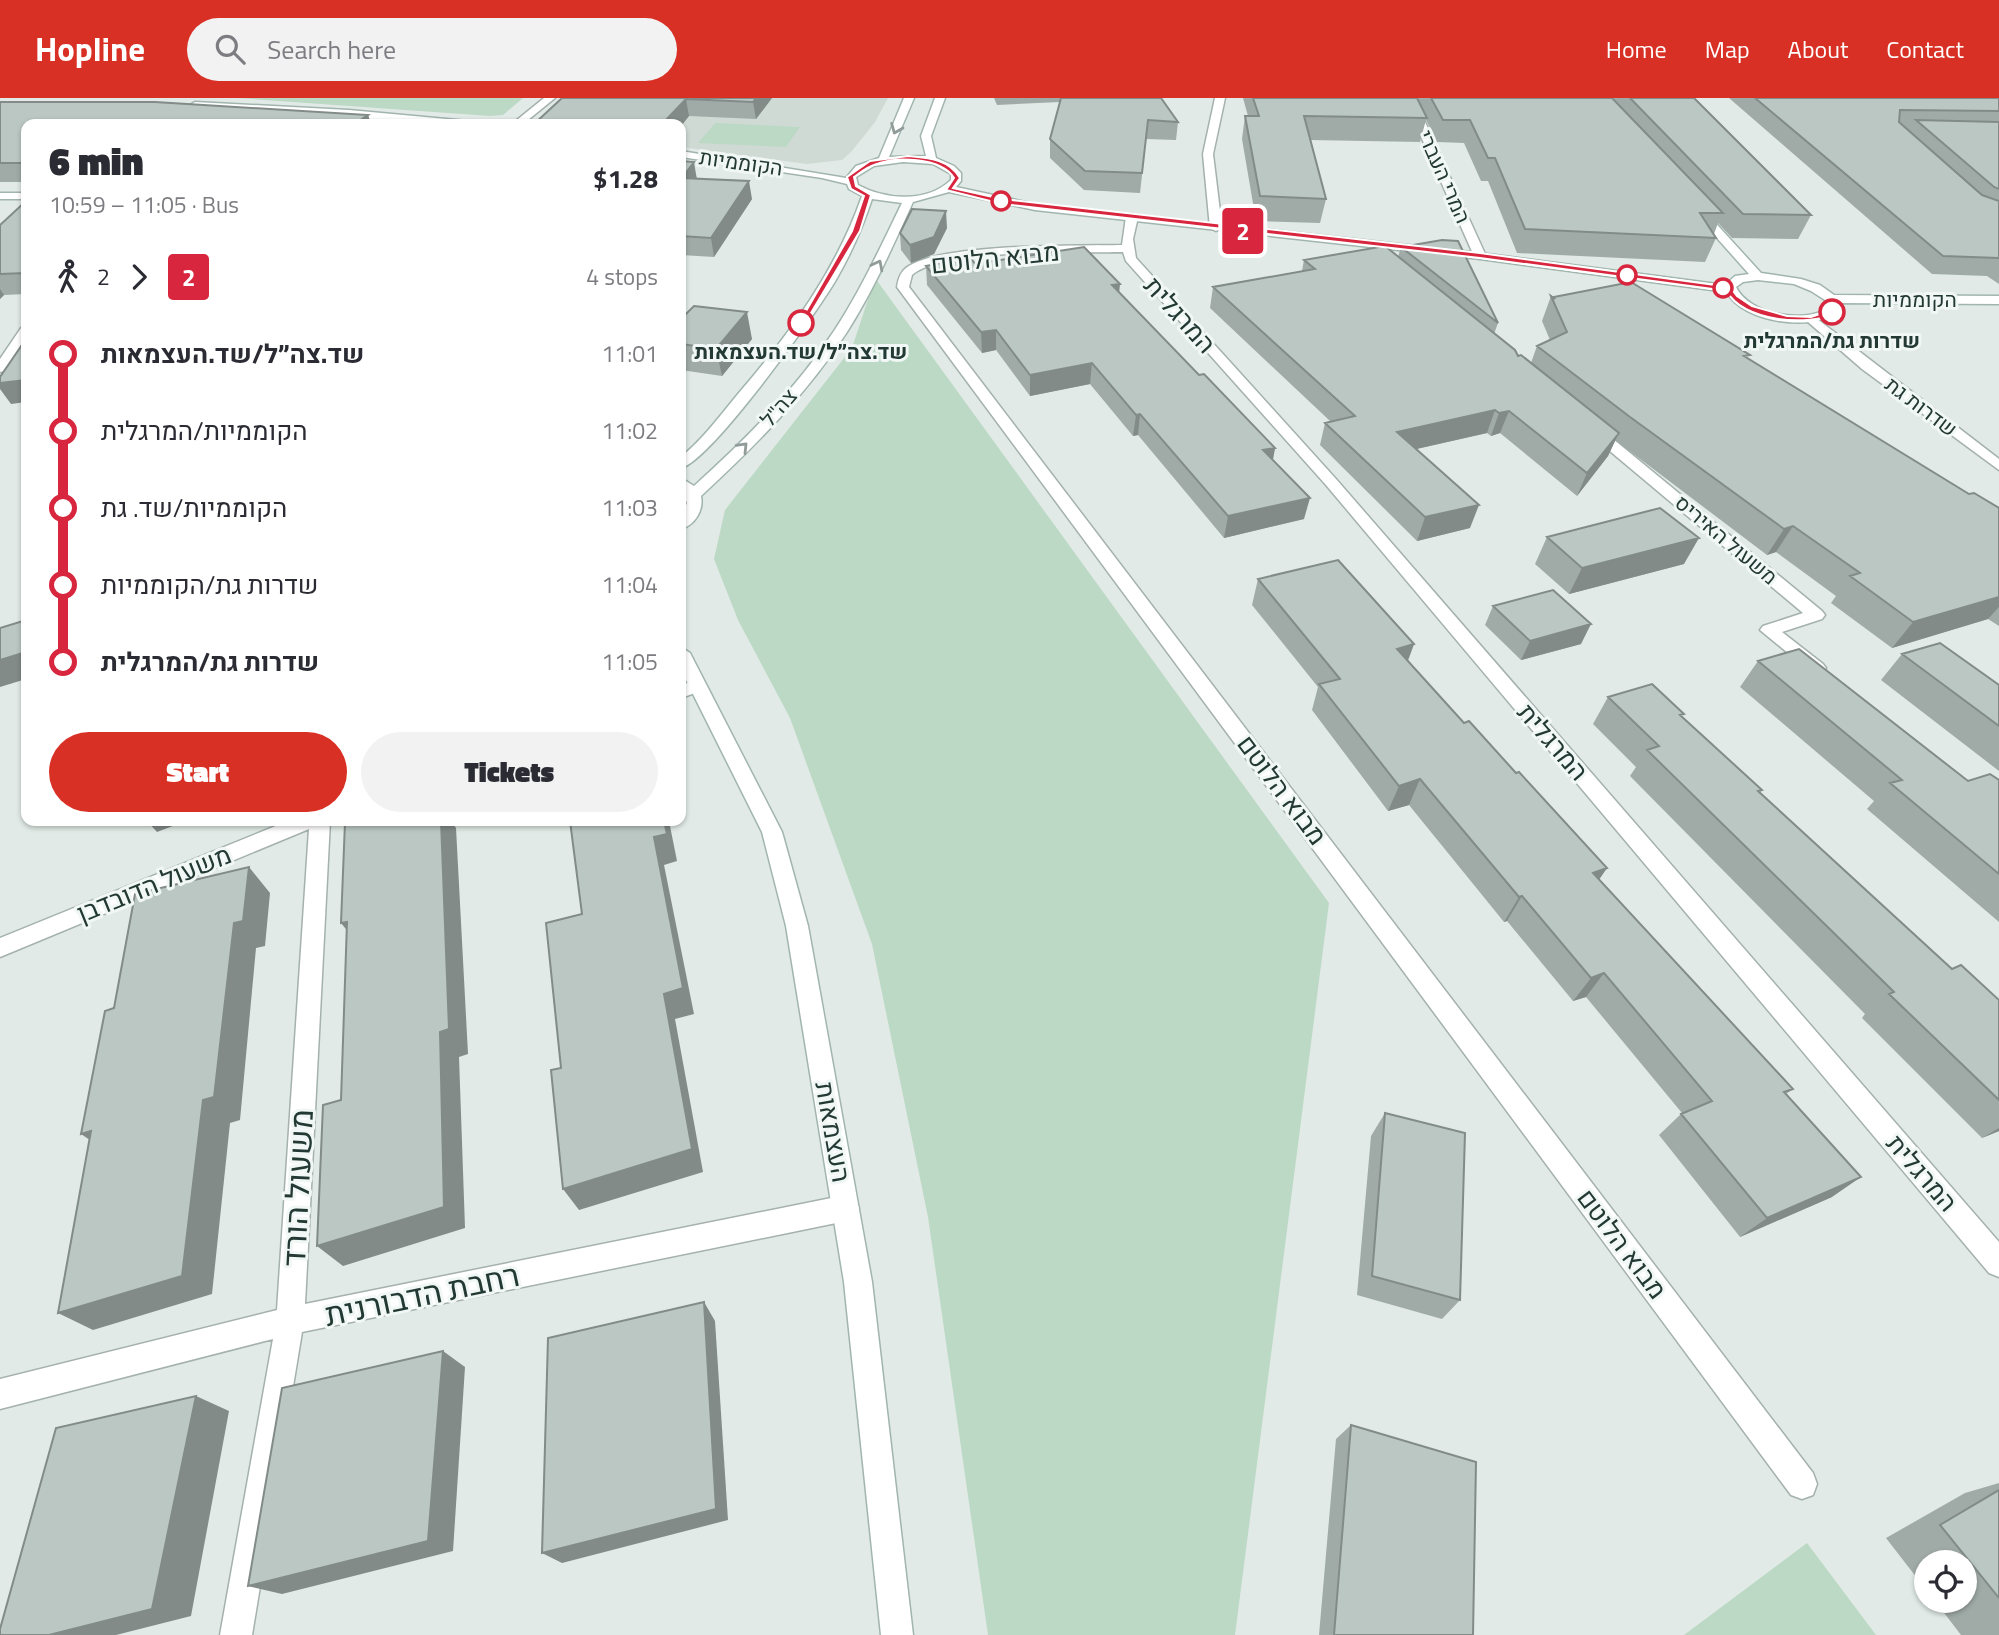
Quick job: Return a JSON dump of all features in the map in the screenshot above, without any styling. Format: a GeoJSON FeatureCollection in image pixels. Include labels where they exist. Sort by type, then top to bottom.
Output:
{"type":"FeatureCollection","features":[{"type":"Feature","properties":{"kind":"street"},"geometry":{"type":"LineString","coordinates":[[523,119],[550,98]]}},
{"type":"Feature","properties":{"kind":"street"},"geometry":{"type":"LineString","coordinates":[[883,160],[909,98]]}},
{"type":"Feature","properties":{"kind":"street"},"geometry":{"type":"LineString","coordinates":[[863,166],[851,177],[850,182],[853,187],[868,195],[909,199],[932,196],[948,189],[956,181],[956,173],[932,160],[926,136],[940,98]]}},
{"type":"Feature","properties":{"kind":"street"},"geometry":{"type":"LineString","coordinates":[[1216,228],[1208,154],[1220,98]]}},
{"type":"Feature","properties":{"kind":"street","name":"המרי העברי"},"geometry":{"type":"LineString","coordinates":[[1409,98],[1480,256]]}},
{"type":"Feature","properties":{"kind":"street"},"geometry":{"type":"LineString","coordinates":[[190,105],[323,111],[412,119]]}},
{"type":"Feature","properties":{"kind":"street","name":"הקוממיות"},"geometry":{"type":"LineString","coordinates":[[686,155],[850,182]]}},
{"type":"Feature","properties":{"kind":"street","name":"הקוממיות"},"geometry":{"type":"LineString","coordinates":[[801,172],[840,171],[883,160],[932,160]]}},
{"type":"Feature","properties":{"kind":"street"},"geometry":{"type":"LineString","coordinates":[[948,189],[1024,205],[1216,228],[1378,252],[1480,256],[1730,289]]}},
{"type":"Feature","properties":{"kind":"street"},"geometry":{"type":"LineString","coordinates":[[1683,194],[1758,276]]}},
{"type":"Feature","properties":{"kind":"street","name":"צה\"ל"},"geometry":{"type":"LineString","coordinates":[[686,460],[706,442],[797,330],[856,231],[868,195]]}},
{"type":"Feature","properties":{"kind":"street"},"geometry":{"type":"LineString","coordinates":[[0,196],[21,196]]}},
{"type":"Feature","properties":{"kind":"street","name":"צה\"ל"},"geometry":{"type":"LineString","coordinates":[[694,494],[760,430],[839,333],[875,271],[909,199]]}},
{"type":"Feature","properties":{"kind":"street"},"geometry":{"type":"LineString","coordinates":[[1126,248],[1132,217]]}},
{"type":"Feature","properties":{"kind":"street","name":"המרגלית"},"geometry":{"type":"LineString","coordinates":[[1126,248],[1130,259],[1331,482],[1999,1263]]}},
{"type":"Feature","properties":{"kind":"street","name":"מבוא הלוטם"},"geometry":{"type":"LineString","coordinates":[[1126,248],[948,258],[913,268],[904,276],[903,287],[1802,1484]]}},
{"type":"Feature","properties":{"kind":"street"},"geometry":{"type":"LineString","coordinates":[[1758,276],[1801,282],[1820,290],[1834,305],[1832,312],[1812,319],[1780,317],[1755,310],[1737,300],[1730,289],[1736,281],[1758,276]]}},
{"type":"Feature","properties":{"kind":"street","name":"הקוממיות"},"geometry":{"type":"LineString","coordinates":[[1831,299],[1999,300]]}},
{"type":"Feature","properties":{"kind":"street","name":"שדרות גת"},"geometry":{"type":"LineString","coordinates":[[1812,319],[1867,366],[1999,466]]}},
{"type":"Feature","properties":{"kind":"street"},"geometry":{"type":"LineString","coordinates":[[0,368],[21,338]]}},
{"type":"Feature","properties":{"kind":"street","name":"משעול האיריס"},"geometry":{"type":"LineString","coordinates":[[1574,414],[1816,615],[1769,630],[1835,682]]}},
{"type":"Feature","properties":{"kind":"street"},"geometry":{"type":"LineString","coordinates":[[686,487],[694,494],[693,512],[686,519]]}},
{"type":"Feature","properties":{"kind":"street","name":"העצמאות"},"geometry":{"type":"LineString","coordinates":[[689,689],[772,832],[797,926],[858,1282],[895,1635]]}},
{"type":"Feature","properties":{"kind":"street","name":"משעול הדובדבן"},"geometry":{"type":"LineString","coordinates":[[0,948],[296,826]]}},
{"type":"Feature","properties":{"kind":"street","name":"משעול הורד"},"geometry":{"type":"LineString","coordinates":[[236,1635],[290,1321],[320,826]]}},
{"type":"Feature","properties":{"kind":"street","name":"רחבת הדבורנית"},"geometry":{"type":"LineString","coordinates":[[0,1394],[290,1321],[846,1208]]}},
{"type":"Feature","properties":{"kind":"shaded area"},"geometry":{"type":"Polygon","coordinates":[[[566,98],[888,98],[875,122],[842,160],[807,164],[686,148],[686,119],[539,119],[566,98]]]}},
{"type":"Feature","properties":{"kind":"green space"},"geometry":{"type":"Polygon","coordinates":[[[238,98],[523,98],[503,115],[490,116],[238,98]]]}},
{"type":"Feature","properties":{"kind":"green space"},"geometry":{"type":"Polygon","coordinates":[[[715,123],[800,127],[786,147],[698,143],[715,123]]]}},
{"type":"Feature","properties":{"kind":"green space"},"geometry":{"type":"Polygon","coordinates":[[[875,278],[1329,903],[1235,1635],[988,1635],[928,1217],[872,944],[790,718],[738,620],[714,559],[725,510],[852,348],[875,278]]]}},
{"type":"Feature","properties":{"kind":"green space"},"geometry":{"type":"Polygon","coordinates":[[[1807,1543],[1876,1635],[1684,1635],[1807,1543]]]}},
{"type":"Feature","properties":{"kind":"building"},"geometry":{"type":"Polygon","coordinates":[[[562,98],[756,98],[753,102],[686,99],[667,119],[539,119],[562,98]]]}},
{"type":"Feature","properties":{"kind":"building"},"geometry":{"type":"Polygon","coordinates":[[[1061,98],[1161,98],[1178,122],[1148,120],[1142,173],[1085,171],[1050,139],[1061,98]]]}},
{"type":"Feature","properties":{"kind":"building"},"geometry":{"type":"Polygon","coordinates":[[[1253,98],[1417,98],[1427,118],[1304,116],[1326,199],[1260,196],[1245,116],[1259,116],[1253,98]]]}},
{"type":"Feature","properties":{"kind":"building"},"geometry":{"type":"Polygon","coordinates":[[[1431,98],[1612,98],[1723,213],[1700,213],[1716,238],[1525,229],[1495,158],[1488,158],[1470,120],[1443,120],[1431,98]]]}},
{"type":"Feature","properties":{"kind":"building"},"geometry":{"type":"Polygon","coordinates":[[[1630,98],[1694,98],[1811,215],[1743,214],[1630,98]]]}},
{"type":"Feature","properties":{"kind":"building"},"geometry":{"type":"Polygon","coordinates":[[[1755,98],[1999,98],[1999,111],[1900,110],[1899,122],[1982,195],[1999,201],[1999,258],[1943,256],[1755,98]]]}},
{"type":"Feature","properties":{"kind":"building"},"geometry":{"type":"Polygon","coordinates":[[[0,102],[155,102],[368,115],[362,119],[21,119],[21,163],[0,163],[0,102]]]}},
{"type":"Feature","properties":{"kind":"building"},"geometry":{"type":"Polygon","coordinates":[[[1916,120],[1999,122],[1999,189],[1994,187],[1916,120]]]}},
{"type":"Feature","properties":{"kind":"building"},"geometry":{"type":"Polygon","coordinates":[[[686,161],[694,162],[686,173],[686,161]]]}},
{"type":"Feature","properties":{"kind":"building"},"geometry":{"type":"Polygon","coordinates":[[[686,178],[749,181],[711,238],[686,236],[686,178]]]}},
{"type":"Feature","properties":{"kind":"building"},"geometry":{"type":"Polygon","coordinates":[[[21,206],[21,273],[0,274],[0,225],[21,206]]]}},
{"type":"Feature","properties":{"kind":"building"},"geometry":{"type":"Polygon","coordinates":[[[912,209],[946,211],[934,237],[910,245],[900,233],[912,209]]]}},
{"type":"Feature","properties":{"kind":"building"},"geometry":{"type":"Polygon","coordinates":[[[1442,240],[1458,241],[1498,323],[1401,247],[1442,240]]]}},
{"type":"Feature","properties":{"kind":"building"},"geometry":{"type":"Polygon","coordinates":[[[1385,246],[1515,350],[1518,356],[1521,355],[1619,433],[1587,473],[1509,411],[1499,413],[1495,410],[1397,432],[1479,505],[1425,517],[1325,423],[1355,416],[1213,287],[1315,269],[1304,260],[1385,246]]]}},
{"type":"Feature","properties":{"kind":"building"},"geometry":{"type":"Polygon","coordinates":[[[1084,247],[1120,284],[1112,285],[1199,375],[1204,374],[1275,448],[1263,450],[1310,498],[1228,516],[1092,363],[1030,375],[996,330],[981,332],[926,266],[971,258],[975,264],[1084,247]]]}},
{"type":"Feature","properties":{"kind":"building"},"geometry":{"type":"Polygon","coordinates":[[[1631,282],[1750,355],[1744,356],[1969,494],[1974,493],[1999,508],[1999,597],[1913,622],[1850,576],[1860,573],[1793,526],[1784,529],[1537,346],[1567,332],[1551,296],[1555,299],[1554,297],[1631,282]]]}},
{"type":"Feature","properties":{"kind":"building"},"geometry":{"type":"Polygon","coordinates":[[[694,306],[747,312],[716,349],[686,345],[686,314],[694,306]]]}},
{"type":"Feature","properties":{"kind":"building"},"geometry":{"type":"Polygon","coordinates":[[[21,346],[21,381],[0,383],[0,377],[21,346]]]}},
{"type":"Feature","properties":{"kind":"building"},"geometry":{"type":"Polygon","coordinates":[[[1660,508],[1699,538],[1582,568],[1547,537],[1660,508]]]}},
{"type":"Feature","properties":{"kind":"building"},"geometry":{"type":"Polygon","coordinates":[[[1338,560],[1414,644],[1397,649],[1464,723],[1469,721],[1516,773],[1519,772],[1607,868],[1593,873],[1793,1089],[1784,1092],[1861,1177],[1767,1218],[1681,1114],[1712,1101],[1604,973],[1591,978],[1420,779],[1399,786],[1319,684],[1340,679],[1258,579],[1338,560]]]}},
{"type":"Feature","properties":{"kind":"building"},"geometry":{"type":"Polygon","coordinates":[[[1553,590],[1591,624],[1530,641],[1493,606],[1553,590]]]}},
{"type":"Feature","properties":{"kind":"building"},"geometry":{"type":"Polygon","coordinates":[[[21,622],[21,654],[0,660],[0,628],[21,622]]]}},
{"type":"Feature","properties":{"kind":"building"},"geometry":{"type":"Polygon","coordinates":[[[1940,643],[1999,685],[1999,726],[1902,654],[1940,643]]]}},
{"type":"Feature","properties":{"kind":"building"},"geometry":{"type":"Polygon","coordinates":[[[1799,649],[1968,781],[1990,774],[1999,780],[1999,874],[1890,783],[1902,780],[1758,661],[1799,649]]]}},
{"type":"Feature","properties":{"kind":"building"},"geometry":{"type":"Polygon","coordinates":[[[1652,684],[1684,714],[1680,715],[1762,790],[1758,791],[1952,969],[1961,965],[1999,1000],[1999,1100],[1889,994],[1894,992],[1647,750],[1659,746],[1608,697],[1652,684]]]}},
{"type":"Feature","properties":{"kind":"building"},"geometry":{"type":"Polygon","coordinates":[[[345,826],[441,826],[449,1029],[440,1032],[444,1207],[317,1246],[323,1105],[341,1100],[347,922],[341,923],[345,826]]]}},
{"type":"Feature","properties":{"kind":"building"},"geometry":{"type":"Polygon","coordinates":[[[571,826],[665,826],[667,834],[654,837],[683,988],[664,994],[692,1149],[563,1189],[551,1070],[561,1068],[546,923],[582,914],[571,826]]]}},
{"type":"Feature","properties":{"kind":"building"},"geometry":{"type":"Polygon","coordinates":[[[249,867],[243,921],[234,923],[214,1097],[203,1100],[182,1276],[58,1313],[91,1131],[81,1134],[105,1011],[114,1008],[135,894],[249,867]]]}},
{"type":"Feature","properties":{"kind":"building"},"geometry":{"type":"Polygon","coordinates":[[[1385,1113],[1465,1133],[1460,1300],[1372,1276],[1385,1113]]]}},
{"type":"Feature","properties":{"kind":"building"},"geometry":{"type":"Polygon","coordinates":[[[704,1302],[716,1509],[542,1553],[548,1338],[704,1302]]]}},
{"type":"Feature","properties":{"kind":"building"},"geometry":{"type":"Polygon","coordinates":[[[443,1351],[428,1541],[248,1586],[282,1388],[443,1351]]]}},
{"type":"Feature","properties":{"kind":"building"},"geometry":{"type":"Polygon","coordinates":[[[196,1396],[152,1609],[49,1635],[0,1635],[56,1428],[196,1396]]]}},
{"type":"Feature","properties":{"kind":"building"},"geometry":{"type":"Polygon","coordinates":[[[1351,1425],[1476,1462],[1473,1635],[1334,1635],[1351,1425]]]}},
{"type":"Feature","properties":{"kind":"building"},"geometry":{"type":"Polygon","coordinates":[[[1999,1490],[1999,1598],[1977,1571],[1977,1550],[1960,1550],[1940,1525],[1999,1490]]]}},
{"type":"Feature","properties":{"kind":"bus line","name":"2"},"geometry":{"type":"LineString","coordinates":[[801,323],[838,265],[863,211],[868,195],[853,187],[851,177],[863,166],[883,160],[908,158],[932,160],[951,168],[957,178],[955,184],[948,189],[1002,201],[1216,228],[1480,256],[1730,289],[1734,297],[1749,307],[1787,318],[1812,319],[1832,312]]}},
{"type":"Feature","properties":{"kind":"place","name":"שדרות גת/המרגלית"},"geometry":{"type":"Point","coordinates":[1832,312]}},
{"type":"Feature","properties":{"kind":"place","name":"שד.צה״ל/שד.העצמאות"},"geometry":{"type":"Point","coordinates":[801,323]}}]}
